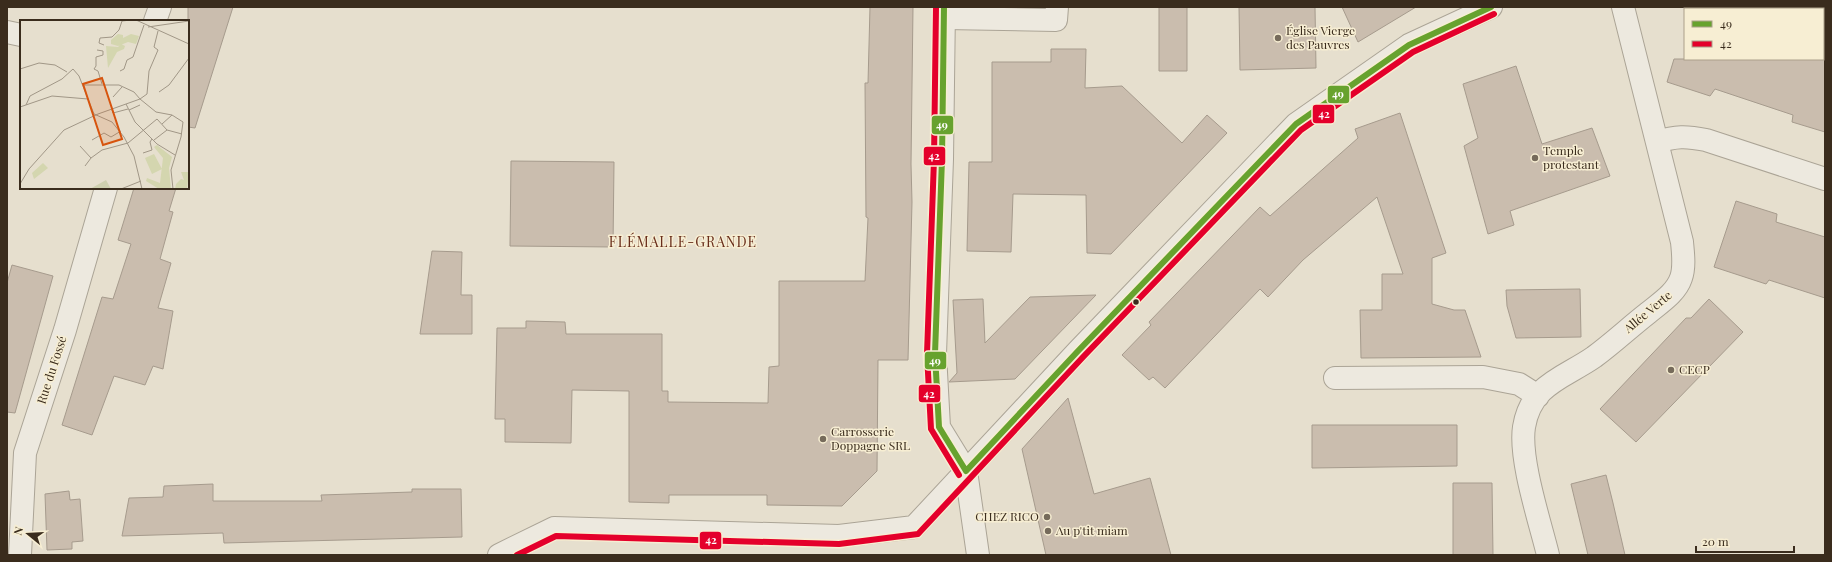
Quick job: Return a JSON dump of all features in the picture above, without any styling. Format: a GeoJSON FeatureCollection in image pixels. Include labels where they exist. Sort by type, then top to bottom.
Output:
{"type":"FeatureCollection","features":[{"type":"Feature","properties":{"kind":"street"},"geometry":{"type":"LineString","coordinates":[[155,20],[160,7]]}},
{"type":"Feature","properties":{"kind":"street"},"geometry":{"type":"LineString","coordinates":[[978,555],[966,471],[939,427],[935,354],[945,13],[1056,20],[1057,7]]}},
{"type":"Feature","properties":{"kind":"street"},"geometry":{"type":"LineString","coordinates":[[499,555],[554,528],[839,536],[914,527],[1078,351],[1296,124],[1409,45],[1492,7]]}},
{"type":"Feature","properties":{"kind":"street","name":"Allée Verte"},"geometry":{"type":"LineString","coordinates":[[1548,555],[1524,450],[1524,428],[1528,410],[1538,396],[1552,381],[1594,357],[1672,293],[1681,278],[1684,260],[1682,242],[1623,7]]}},
{"type":"Feature","properties":{"kind":"street"},"geometry":{"type":"LineString","coordinates":[[7,32],[20,34]]}},
{"type":"Feature","properties":{"kind":"street"},"geometry":{"type":"LineString","coordinates":[[1657,142],[1674,136],[1688,136],[1706,140],[1825,179]]}},
{"type":"Feature","properties":{"kind":"street","name":"Rue du Fossé"},"geometry":{"type":"LineString","coordinates":[[20,555],[25,453],[65,330],[106,189]]}},
{"type":"Feature","properties":{"kind":"street"},"geometry":{"type":"LineString","coordinates":[[1335,378],[1483,378],[1519,384],[1538,396]]}},
{"type":"Feature","properties":{"kind":"building"},"geometry":{"type":"Polygon","coordinates":[[[188,7],[233,7],[195,128],[189,127],[188,7]]]}},
{"type":"Feature","properties":{"kind":"building"},"geometry":{"type":"Polygon","coordinates":[[[870,7],[913,7],[912,202],[908,360],[878,360],[877,471],[842,506],[767,505],[767,495],[669,495],[669,503],[629,502],[629,391],[572,390],[571,443],[505,442],[505,419],[495,419],[497,328],[526,328],[526,321],[565,322],[566,334],[662,334],[662,391],[668,391],[668,402],[768,403],[769,367],[779,366],[779,281],[865,281],[868,218],[866,217],[865,83],[868,83],[870,7]]]}},
{"type":"Feature","properties":{"kind":"building"},"geometry":{"type":"Polygon","coordinates":[[[1159,7],[1187,7],[1187,71],[1159,71],[1159,7]]]}},
{"type":"Feature","properties":{"kind":"building","name":"Église Vierge des Pauvres"},"geometry":{"type":"Polygon","coordinates":[[[1239,7],[1315,7],[1316,68],[1240,70],[1239,7]]]}},
{"type":"Feature","properties":{"kind":"building"},"geometry":{"type":"Polygon","coordinates":[[[1342,7],[1416,7],[1358,42],[1342,7]]]}},
{"type":"Feature","properties":{"kind":"building"},"geometry":{"type":"Polygon","coordinates":[[[1051,49],[1086,49],[1085,88],[1122,86],[1182,143],[1207,115],[1227,133],[1111,254],[1087,253],[1086,195],[1013,194],[1011,252],[967,251],[969,162],[992,162],[992,62],[1051,62],[1051,49]]]}},
{"type":"Feature","properties":{"kind":"building"},"geometry":{"type":"Polygon","coordinates":[[[1674,59],[1825,59],[1825,132],[1792,122],[1793,115],[1715,89],[1710,96],[1667,82],[1674,59]]]}},
{"type":"Feature","properties":{"kind":"building","name":"Temple protestant"},"geometry":{"type":"Polygon","coordinates":[[[1516,66],[1542,144],[1592,128],[1610,176],[1510,211],[1514,225],[1488,234],[1464,146],[1478,138],[1463,84],[1516,66]]]}},
{"type":"Feature","properties":{"kind":"building"},"geometry":{"type":"Polygon","coordinates":[[[1400,113],[1446,253],[1432,258],[1432,304],[1454,310],[1465,310],[1481,357],[1361,358],[1360,310],[1382,310],[1382,274],[1403,274],[1377,197],[1303,260],[1268,297],[1260,289],[1165,388],[1153,377],[1149,380],[1122,355],[1151,325],[1149,322],[1260,207],[1270,216],[1358,138],[1355,129],[1400,113]]]}},
{"type":"Feature","properties":{"kind":"building"},"geometry":{"type":"Polygon","coordinates":[[[511,161],[614,162],[613,247],[510,246],[511,161]]]}},
{"type":"Feature","properties":{"kind":"building"},"geometry":{"type":"Polygon","coordinates":[[[134,189],[176,189],[169,211],[173,212],[160,259],[171,263],[158,308],[173,311],[163,369],[153,366],[145,385],[114,376],[92,435],[62,425],[102,297],[113,299],[131,244],[118,240],[134,189]]]}},
{"type":"Feature","properties":{"kind":"building"},"geometry":{"type":"Polygon","coordinates":[[[1736,201],[1777,214],[1776,222],[1825,237],[1825,298],[1769,280],[1766,284],[1714,267],[1736,201]]]}},
{"type":"Feature","properties":{"kind":"building"},"geometry":{"type":"Polygon","coordinates":[[[432,251],[462,252],[461,295],[472,295],[472,334],[420,334],[432,251]]]}},
{"type":"Feature","properties":{"kind":"building"},"geometry":{"type":"Polygon","coordinates":[[[12,265],[53,276],[15,413],[7,412],[7,283],[12,265]]]}},
{"type":"Feature","properties":{"kind":"building"},"geometry":{"type":"Polygon","coordinates":[[[1580,289],[1581,337],[1516,338],[1507,306],[1506,290],[1580,289]]]}},
{"type":"Feature","properties":{"kind":"building"},"geometry":{"type":"Polygon","coordinates":[[[1096,295],[1015,379],[949,382],[957,373],[953,300],[983,299],[985,343],[1030,297],[1096,295]]]}},
{"type":"Feature","properties":{"kind":"building","name":"CECP"},"geometry":{"type":"Polygon","coordinates":[[[1709,299],[1743,332],[1636,442],[1600,409],[1686,318],[1691,318],[1709,299]]]}},
{"type":"Feature","properties":{"kind":"building"},"geometry":{"type":"Polygon","coordinates":[[[1068,398],[1094,494],[1150,478],[1171,555],[1046,555],[1022,449],[1068,398]]]}},
{"type":"Feature","properties":{"kind":"building"},"geometry":{"type":"Polygon","coordinates":[[[1312,425],[1457,425],[1457,466],[1312,468],[1312,425]]]}},
{"type":"Feature","properties":{"kind":"building"},"geometry":{"type":"Polygon","coordinates":[[[1606,475],[1625,555],[1588,555],[1571,484],[1606,475]]]}},
{"type":"Feature","properties":{"kind":"building"},"geometry":{"type":"Polygon","coordinates":[[[1453,483],[1492,483],[1493,555],[1453,555],[1453,483]]]}},
{"type":"Feature","properties":{"kind":"building"},"geometry":{"type":"Polygon","coordinates":[[[213,484],[213,501],[322,501],[321,495],[412,492],[412,489],[461,489],[462,537],[224,543],[223,533],[122,536],[129,498],[163,497],[164,486],[213,484]]]}},
{"type":"Feature","properties":{"kind":"building"},"geometry":{"type":"Polygon","coordinates":[[[69,491],[70,500],[80,499],[83,541],[72,542],[72,549],[47,550],[45,494],[69,491]]]}},
{"type":"Feature","properties":{"kind":"transit line","name":"42"},"geometry":{"type":"LineString","coordinates":[[936,7],[934,159],[927,354],[931,429],[959,475]]}},
{"type":"Feature","properties":{"kind":"transit line","name":"49"},"geometry":{"type":"LineString","coordinates":[[944,7],[942,159],[935,354],[939,427],[966,471]]}},
{"type":"Feature","properties":{"kind":"transit line","name":"49"},"geometry":{"type":"LineString","coordinates":[[966,471],[1078,351],[1296,124],[1409,45],[1491,7]]}},
{"type":"Feature","properties":{"kind":"transit line","name":"42"},"geometry":{"type":"LineString","coordinates":[[517,555],[556,536],[839,544],[918,534],[1084,356],[1301,130],[1413,52],[1494,14]]}},
{"type":"Feature","properties":{"kind":"place","name":"Église Vierge des Pauvres"},"geometry":{"type":"Point","coordinates":[1278,38]}},
{"type":"Feature","properties":{"kind":"place","name":"Temple protestant"},"geometry":{"type":"Point","coordinates":[1535,158]}},
{"type":"Feature","properties":{"kind":"place","name":"CECP"},"geometry":{"type":"Point","coordinates":[1671,370]}},
{"type":"Feature","properties":{"kind":"place","name":"Carrosserie Doppagne SRL"},"geometry":{"type":"Point","coordinates":[823,439]}},
{"type":"Feature","properties":{"kind":"place","name":"CHEZ RICO"},"geometry":{"type":"Point","coordinates":[1047,517]}},
{"type":"Feature","properties":{"kind":"place","name":"Au p'tit miam"},"geometry":{"type":"Point","coordinates":[1048,531]}},
{"type":"Feature","properties":{"kind":"district","name":"FLÉMALLE-GRANDE"},"geometry":{"type":"Point","coordinates":[683,242]}}]}
